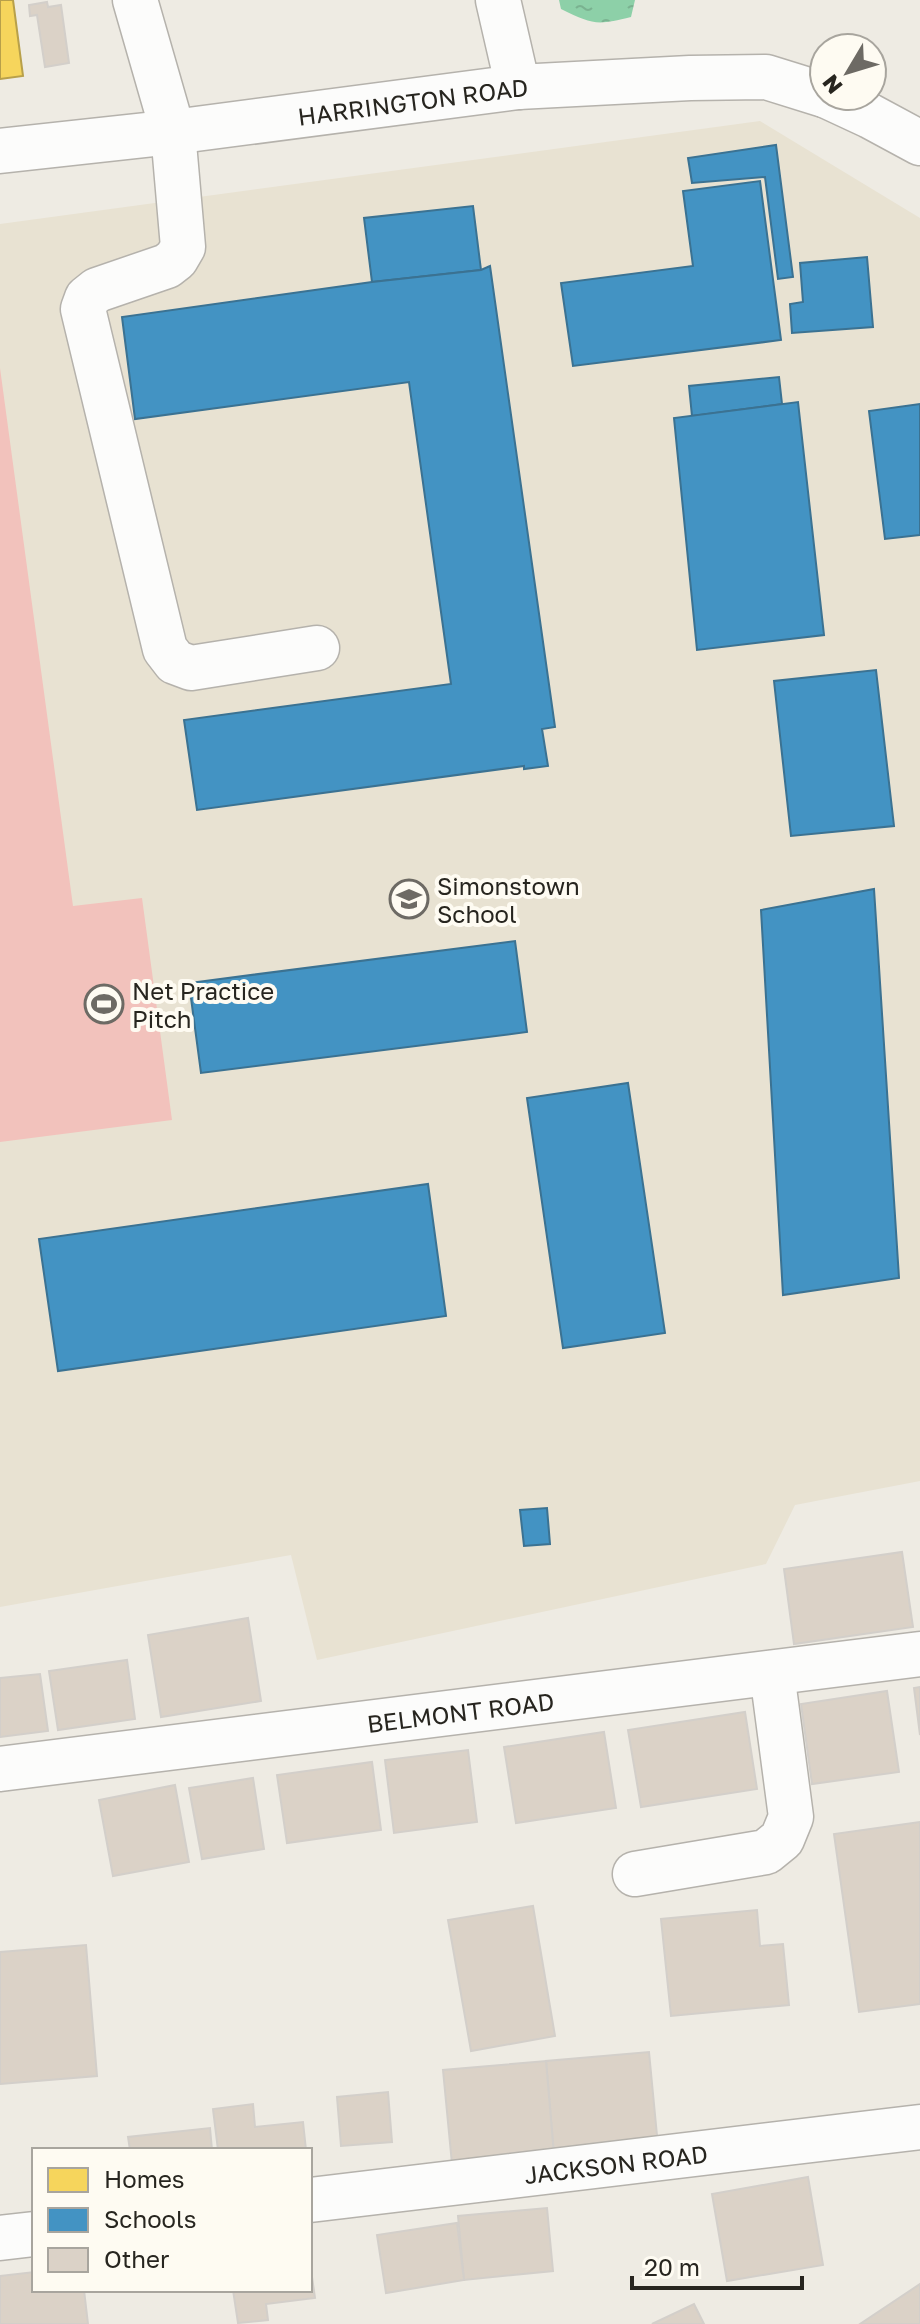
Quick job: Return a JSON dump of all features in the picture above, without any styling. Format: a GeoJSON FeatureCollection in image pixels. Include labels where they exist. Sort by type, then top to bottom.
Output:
{"type":"FeatureCollection","features":[{"type":"Feature","properties":{"kind":"street"},"geometry":{"type":"LineString","coordinates":[[135,0],[173,132],[183,247],[167,266],[97,290],[87,298],[83,309],[165,649],[175,662],[191,668],[317,648]]}},
{"type":"Feature","properties":{"kind":"street"},"geometry":{"type":"LineString","coordinates":[[498,0],[518,87]]}},
{"type":"Feature","properties":{"kind":"street","name":"HARRINGTON ROAD"},"geometry":{"type":"LineString","coordinates":[[0,151],[518,87],[766,77],[808,90]]}},
{"type":"Feature","properties":{"kind":"street","name":"HARRINGTON ROAD"},"geometry":{"type":"LineString","coordinates":[[861,112],[920,143]]}},
{"type":"Feature","properties":{"kind":"street","name":"BELMONT ROAD"},"geometry":{"type":"LineString","coordinates":[[0,1769],[920,1654]]}},
{"type":"Feature","properties":{"kind":"street"},"geometry":{"type":"LineString","coordinates":[[635,1874],[766,1852],[782,1839],[791,1817],[772,1673]]}},
{"type":"Feature","properties":{"kind":"street","name":"JACKSON ROAD"},"geometry":{"type":"LineString","coordinates":[[312,2200],[920,2127]]}},
{"type":"Feature","properties":{"kind":"street"},"geometry":{"type":"LineString","coordinates":[[0,2238],[32,2234]]}},
{"type":"Feature","properties":{"kind":"shaded area","name":"Simonstown School"},"geometry":{"type":"Polygon","coordinates":[[[760,121],[920,218],[920,404],[869,412],[885,539],[920,535],[920,1481],[795,1505],[766,1564],[317,1660],[291,1555],[0,1607],[0,224],[760,121]],[[693,266],[562,283],[573,366],[781,340],[693,266]],[[490,267],[122,317],[136,419],[409,382],[451,684],[525,769],[547,765],[542,729],[555,727],[490,267]],[[798,402],[674,418],[697,650],[824,635],[798,402]],[[876,670],[774,682],[791,836],[893,825],[876,670]],[[873,889],[761,910],[783,1295],[874,890],[873,889]],[[514,941],[190,983],[201,1072],[526,1032],[514,941]],[[628,1084],[527,1098],[564,1348],[665,1333],[628,1084]],[[427,1184],[39,1239],[58,1370],[446,1316],[427,1184]]]}},
{"type":"Feature","properties":{"kind":"shaded area"},"geometry":{"type":"Polygon","coordinates":[[[0,368],[73,906],[142,898],[172,1120],[0,1142],[0,368]]]}},
{"type":"Feature","properties":{"kind":"water"},"geometry":{"type":"Polygon","coordinates":[[[559,0],[635,0],[631,17],[602,22],[561,9],[559,0]]]}},
{"type":"Feature","properties":{"kind":"building: Homes"},"geometry":{"type":"Polygon","coordinates":[[[0,0],[13,0],[23,76],[0,79],[0,0]]]}},
{"type":"Feature","properties":{"kind":"building: Schools"},"geometry":{"type":"Polygon","coordinates":[[[776,145],[793,277],[778,279],[765,177],[692,183],[688,158],[776,145]]]}},
{"type":"Feature","properties":{"kind":"building: Schools"},"geometry":{"type":"Polygon","coordinates":[[[760,181],[781,340],[573,366],[561,283],[693,266],[683,191],[760,181]]]}},
{"type":"Feature","properties":{"kind":"building: Schools"},"geometry":{"type":"Polygon","coordinates":[[[473,206],[481,270],[372,282],[364,218],[473,206]]]}},
{"type":"Feature","properties":{"kind":"building: Schools"},"geometry":{"type":"Polygon","coordinates":[[[867,257],[873,327],[792,333],[790,304],[803,302],[800,263],[867,257]]]}},
{"type":"Feature","properties":{"kind":"building: Schools"},"geometry":{"type":"Polygon","coordinates":[[[490,266],[555,727],[542,729],[548,766],[524,769],[524,766],[197,810],[184,720],[451,684],[409,382],[135,419],[122,317],[481,270],[490,266]]]}},
{"type":"Feature","properties":{"kind":"building: Schools"},"geometry":{"type":"Polygon","coordinates":[[[779,377],[782,404],[692,416],[689,386],[779,377]]]}},
{"type":"Feature","properties":{"kind":"building: Schools"},"geometry":{"type":"Polygon","coordinates":[[[798,402],[824,635],[697,650],[674,418],[798,402]]]}},
{"type":"Feature","properties":{"kind":"building: Schools"},"geometry":{"type":"Polygon","coordinates":[[[920,404],[920,535],[885,539],[869,411],[920,404]]]}},
{"type":"Feature","properties":{"kind":"building: Schools"},"geometry":{"type":"Polygon","coordinates":[[[876,670],[894,826],[791,836],[774,681],[876,670]]]}},
{"type":"Feature","properties":{"kind":"building: Schools"},"geometry":{"type":"Polygon","coordinates":[[[874,889],[899,1278],[783,1295],[761,910],[874,889]]]}},
{"type":"Feature","properties":{"kind":"building: Schools"},"geometry":{"type":"Polygon","coordinates":[[[515,941],[527,1032],[201,1073],[189,983],[515,941]]]}},
{"type":"Feature","properties":{"kind":"building: Schools"},"geometry":{"type":"Polygon","coordinates":[[[628,1083],[665,1333],[563,1348],[527,1098],[628,1083]]]}},
{"type":"Feature","properties":{"kind":"building: Schools"},"geometry":{"type":"Polygon","coordinates":[[[428,1184],[446,1316],[58,1371],[39,1239],[428,1184]]]}},
{"type":"Feature","properties":{"kind":"building: Schools"},"geometry":{"type":"Polygon","coordinates":[[[547,1508],[550,1544],[524,1546],[520,1510],[547,1508]]]}},
{"type":"Feature","properties":{"kind":"building: Other"},"geometry":{"type":"Polygon","coordinates":[[[47,2],[48,7],[61,5],[69,63],[45,67],[37,15],[30,16],[29,5],[47,2]]]}},
{"type":"Feature","properties":{"kind":"building: Other"},"geometry":{"type":"Polygon","coordinates":[[[902,1552],[913,1627],[794,1644],[784,1569],[902,1552]]]}},
{"type":"Feature","properties":{"kind":"building: Other"},"geometry":{"type":"Polygon","coordinates":[[[248,1618],[261,1701],[161,1717],[148,1635],[248,1618]]]}},
{"type":"Feature","properties":{"kind":"building: Other"},"geometry":{"type":"Polygon","coordinates":[[[127,1660],[135,1719],[58,1730],[49,1671],[127,1660]]]}},
{"type":"Feature","properties":{"kind":"building: Other"},"geometry":{"type":"Polygon","coordinates":[[[40,1674],[48,1731],[0,1737],[0,1678],[40,1674]]]}},
{"type":"Feature","properties":{"kind":"building: Other"},"geometry":{"type":"Polygon","coordinates":[[[920,1687],[920,1735],[914,1688],[920,1687]]]}},
{"type":"Feature","properties":{"kind":"building: Other"},"geometry":{"type":"Polygon","coordinates":[[[887,1691],[899,1772],[812,1784],[801,1704],[887,1691]]]}},
{"type":"Feature","properties":{"kind":"building: Other"},"geometry":{"type":"Polygon","coordinates":[[[745,1712],[757,1789],[641,1807],[628,1730],[745,1712]]]}},
{"type":"Feature","properties":{"kind":"building: Other"},"geometry":{"type":"Polygon","coordinates":[[[604,1732],[616,1808],[516,1823],[504,1747],[604,1732]]]}},
{"type":"Feature","properties":{"kind":"building: Other"},"geometry":{"type":"Polygon","coordinates":[[[468,1750],[477,1822],[394,1833],[385,1760],[468,1750]]]}},
{"type":"Feature","properties":{"kind":"building: Other"},"geometry":{"type":"Polygon","coordinates":[[[372,1762],[381,1830],[287,1843],[277,1775],[372,1762]]]}},
{"type":"Feature","properties":{"kind":"building: Other"},"geometry":{"type":"Polygon","coordinates":[[[253,1778],[264,1849],[202,1859],[189,1788],[253,1778]]]}},
{"type":"Feature","properties":{"kind":"building: Other"},"geometry":{"type":"Polygon","coordinates":[[[175,1785],[189,1862],[113,1876],[99,1800],[175,1785]]]}},
{"type":"Feature","properties":{"kind":"building: Other"},"geometry":{"type":"Polygon","coordinates":[[[920,1822],[920,2004],[859,2012],[834,1834],[920,1822]]]}},
{"type":"Feature","properties":{"kind":"building: Other"},"geometry":{"type":"Polygon","coordinates":[[[533,1906],[555,2036],[471,2051],[448,1920],[533,1906]]]}},
{"type":"Feature","properties":{"kind":"building: Other"},"geometry":{"type":"Polygon","coordinates":[[[757,1910],[760,1946],[783,1944],[789,2005],[671,2016],[661,1919],[757,1910]]]}},
{"type":"Feature","properties":{"kind":"building: Other"},"geometry":{"type":"Polygon","coordinates":[[[86,1945],[97,2076],[0,2084],[0,1952],[86,1945]]]}},
{"type":"Feature","properties":{"kind":"building: Other"},"geometry":{"type":"Polygon","coordinates":[[[649,2052],[658,2146],[554,2155],[546,2061],[649,2052]]]}},
{"type":"Feature","properties":{"kind":"building: Other"},"geometry":{"type":"Polygon","coordinates":[[[546,2061],[554,2155],[452,2164],[443,2070],[546,2061]]]}},
{"type":"Feature","properties":{"kind":"building: Other"},"geometry":{"type":"Polygon","coordinates":[[[388,2092],[392,2142],[341,2146],[337,2097],[388,2092]]]}},
{"type":"Feature","properties":{"kind":"building: Other"},"geometry":{"type":"Polygon","coordinates":[[[253,2104],[255,2127],[303,2122],[306,2148],[218,2148],[213,2109],[253,2104]]]}},
{"type":"Feature","properties":{"kind":"building: Other"},"geometry":{"type":"Polygon","coordinates":[[[210,2128],[212,2148],[130,2148],[128,2137],[210,2128]]]}},
{"type":"Feature","properties":{"kind":"building: Other"},"geometry":{"type":"Polygon","coordinates":[[[808,2177],[823,2265],[727,2281],[712,2194],[808,2177]]]}},
{"type":"Feature","properties":{"kind":"building: Other"},"geometry":{"type":"Polygon","coordinates":[[[547,2208],[553,2271],[464,2280],[458,2216],[547,2208]]]}},
{"type":"Feature","properties":{"kind":"building: Other"},"geometry":{"type":"Polygon","coordinates":[[[457,2223],[464,2280],[386,2293],[377,2235],[457,2223]]]}},
{"type":"Feature","properties":{"kind":"building: Other"},"geometry":{"type":"Polygon","coordinates":[[[32,2272],[32,2292],[84,2292],[88,2324],[0,2324],[0,2276],[32,2272]]]}},
{"type":"Feature","properties":{"kind":"building: Other"},"geometry":{"type":"Polygon","coordinates":[[[312,2277],[315,2298],[266,2304],[268,2320],[238,2323],[233,2292],[312,2292],[312,2277]]]}},
{"type":"Feature","properties":{"kind":"building: Other"},"geometry":{"type":"Polygon","coordinates":[[[920,2284],[920,2324],[860,2324],[920,2284]]]}},
{"type":"Feature","properties":{"kind":"building: Other"},"geometry":{"type":"Polygon","coordinates":[[[694,2304],[704,2324],[652,2324],[694,2304]]]}},
{"type":"Feature","properties":{"kind":"place","name":"Simonstown School"},"geometry":{"type":"Point","coordinates":[409,899]}},
{"type":"Feature","properties":{"kind":"place","name":"Net Practice Pitch"},"geometry":{"type":"Point","coordinates":[104,1004]}}]}
